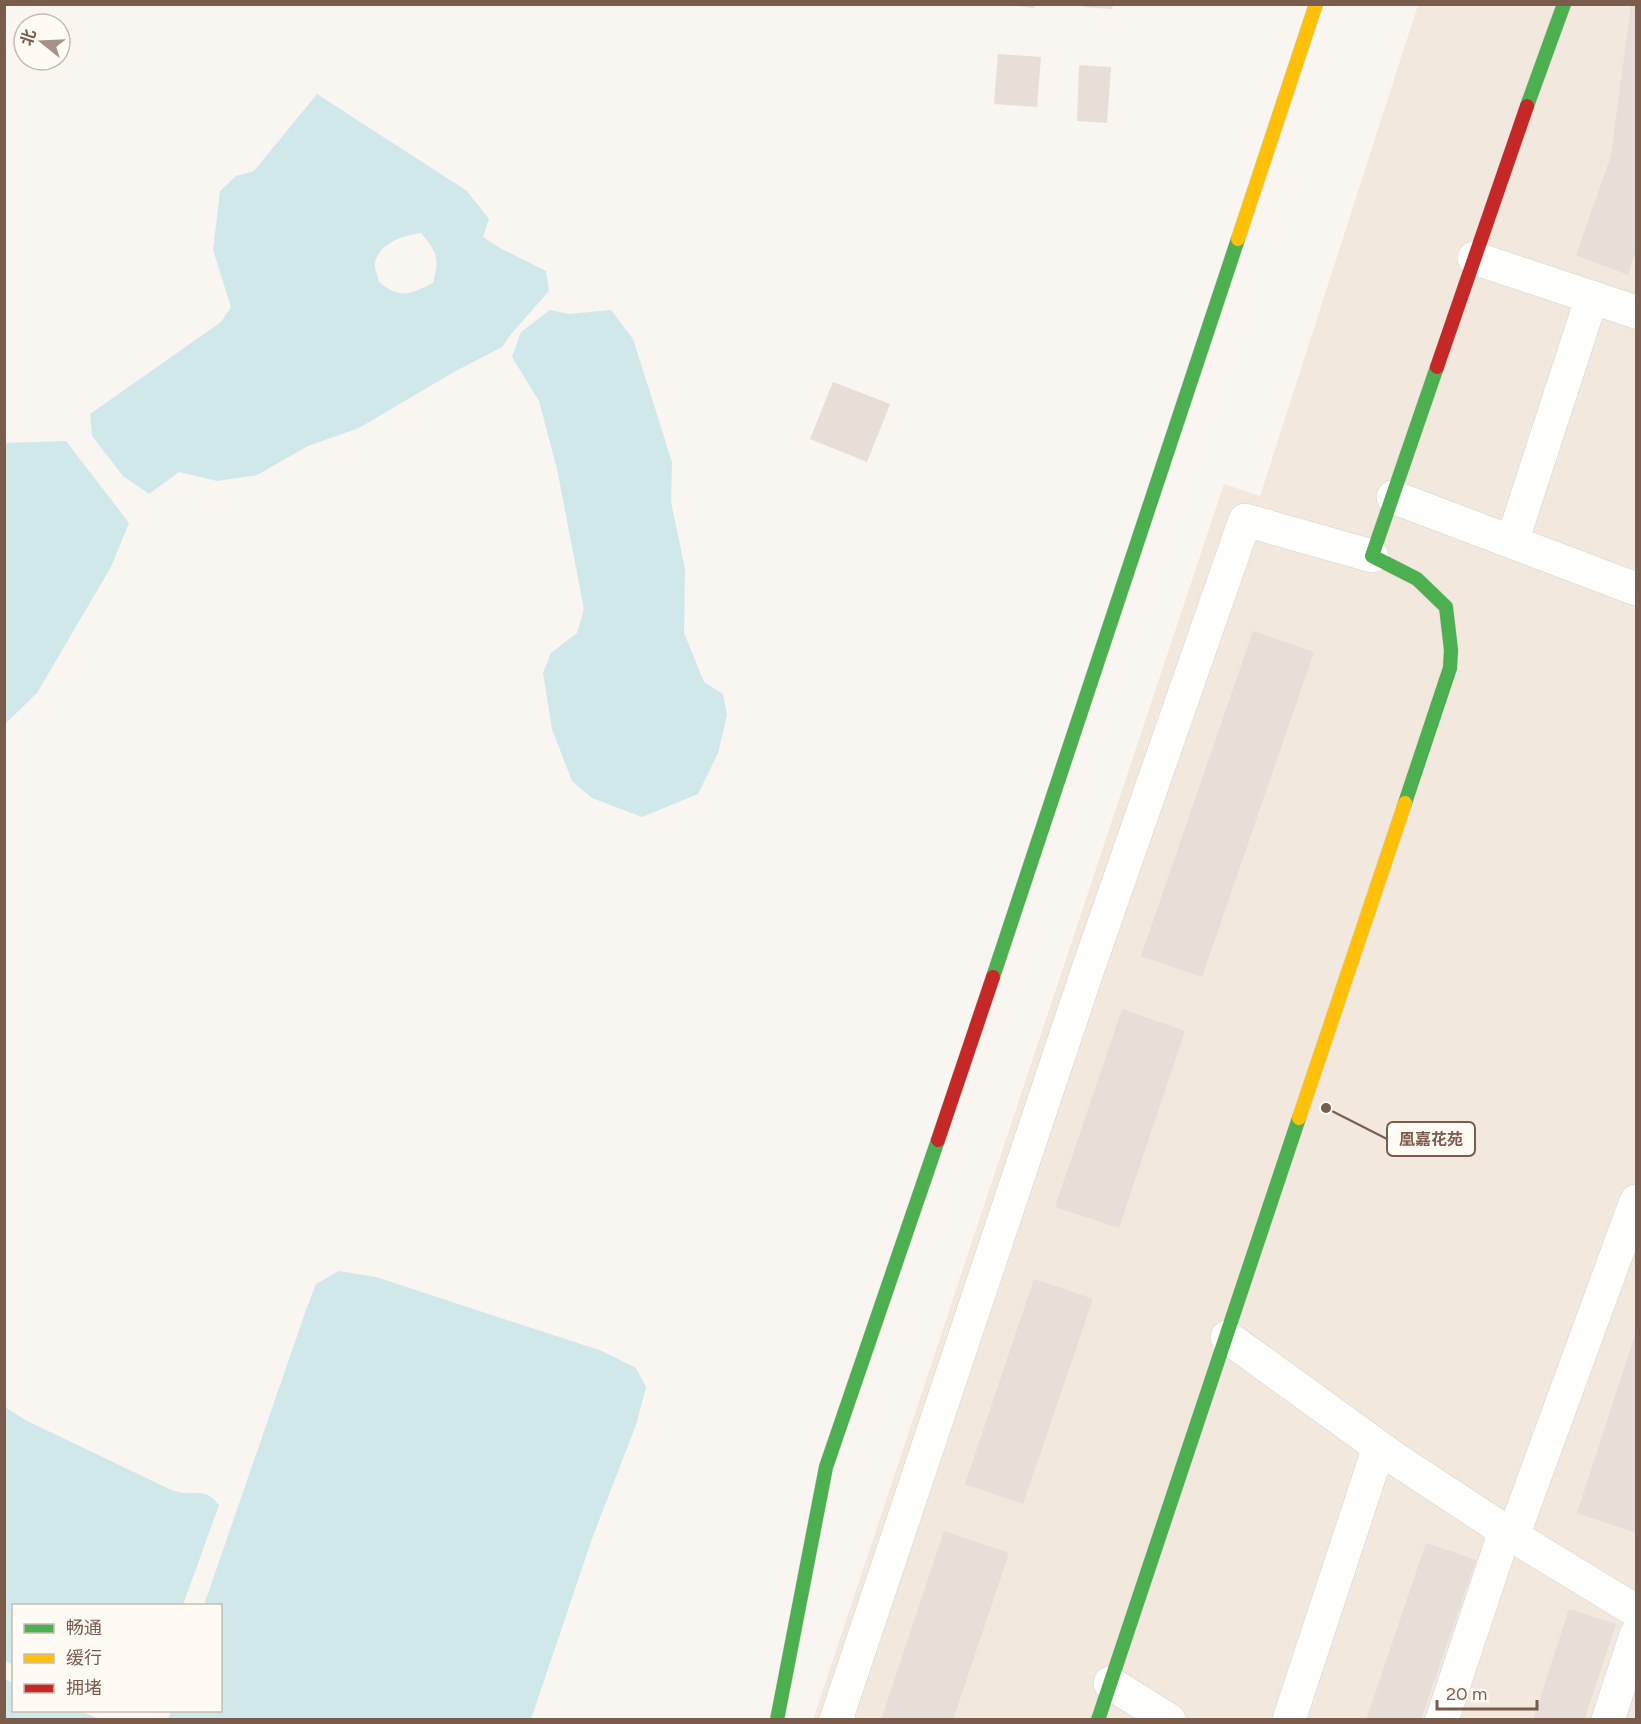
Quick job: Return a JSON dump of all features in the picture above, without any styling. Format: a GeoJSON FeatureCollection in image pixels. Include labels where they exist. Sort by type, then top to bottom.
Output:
{"type":"FeatureCollection","features":[{"type":"Feature","properties":{"kind":"street"},"geometry":{"type":"LineString","coordinates":[[777,1719],[826,1467],[1051,808],[1316,4]]}},
{"type":"Feature","properties":{"kind":"street"},"geometry":{"type":"LineString","coordinates":[[1372,556],[1564,4]]}},
{"type":"Feature","properties":{"kind":"street"},"geometry":{"type":"LineString","coordinates":[[1474,258],[1636,311]]}},
{"type":"Feature","properties":{"kind":"street"},"geometry":{"type":"LineString","coordinates":[[1512,542],[1592,297]]}},
{"type":"Feature","properties":{"kind":"street"},"geometry":{"type":"LineString","coordinates":[[1393,497],[1636,589]]}},
{"type":"Feature","properties":{"kind":"street"},"geometry":{"type":"LineString","coordinates":[[836,1719],[1071,1018],[1245,519],[1372,556],[1417,579],[1446,607],[1451,650],[1450,668],[1098,1719]]}},
{"type":"Feature","properties":{"kind":"street"},"geometry":{"type":"LineString","coordinates":[[1442,1719],[1509,1533],[1636,1201]]}},
{"type":"Feature","properties":{"kind":"street"},"geometry":{"type":"LineString","coordinates":[[1227,1337],[1379,1447],[1509,1533],[1636,1611]]}},
{"type":"Feature","properties":{"kind":"street"},"geometry":{"type":"LineString","coordinates":[[1289,1719],[1379,1447]]}},
{"type":"Feature","properties":{"kind":"street"},"geometry":{"type":"LineString","coordinates":[[1608,1719],[1636,1635]]}},
{"type":"Feature","properties":{"kind":"street"},"geometry":{"type":"LineString","coordinates":[[1110,1683],[1169,1719]]}},
{"type":"Feature","properties":{"kind":"shaded area"},"geometry":{"type":"Polygon","coordinates":[[[1418,5],[1636,5],[1636,1719],[813,1720],[1224,484],[1260,496],[1418,5]]]}},
{"type":"Feature","properties":{"kind":"water"},"geometry":{"type":"Polygon","coordinates":[[[317,94],[467,191],[489,219],[483,237],[546,271],[549,291],[502,347],[454,372],[359,428],[308,446],[257,475],[217,481],[179,472],[149,494],[123,476],[92,436],[90,414],[221,322],[231,307],[213,250],[220,191],[236,176],[254,171],[317,94]],[[421,233],[407,236],[393,241],[381,250],[375,263],[379,282],[399,293],[411,292],[433,283],[436,256],[421,233]]]}},
{"type":"Feature","properties":{"kind":"water"},"geometry":{"type":"Polygon","coordinates":[[[550,310],[569,314],[611,310],[633,339],[672,462],[671,502],[685,569],[684,633],[704,682],[723,694],[727,715],[718,753],[698,794],[642,817],[592,798],[572,781],[552,729],[543,673],[551,653],[577,633],[584,609],[557,469],[539,401],[512,357],[521,332],[550,310]]]}},
{"type":"Feature","properties":{"kind":"water"},"geometry":{"type":"Polygon","coordinates":[[[66,441],[129,523],[111,567],[37,693],[5,724],[5,443],[66,441]]]}},
{"type":"Feature","properties":{"kind":"water"},"geometry":{"type":"Polygon","coordinates":[[[339,1271],[376,1277],[602,1351],[636,1368],[646,1387],[636,1425],[593,1536],[531,1719],[168,1719],[171,1712],[222,1712],[222,1604],[204,1604],[316,1284],[339,1271]]]}},
{"type":"Feature","properties":{"kind":"water"},"geometry":{"type":"Polygon","coordinates":[[[5,1407],[25,1420],[166,1487],[178,1492],[205,1494],[219,1505],[183,1604],[12,1604],[12,1664],[5,1661],[5,1407]]]}},
{"type":"Feature","properties":{"kind":"water"},"geometry":{"type":"Polygon","coordinates":[[[4,1679],[12,1683],[12,1712],[82,1712],[100,1719],[5,1719],[4,1679]]]}},
{"type":"Feature","properties":{"kind":"building"},"geometry":{"type":"Polygon","coordinates":[[[1015,4],[1035,4],[1034,8],[1015,6],[1015,4]]]}},
{"type":"Feature","properties":{"kind":"building"},"geometry":{"type":"Polygon","coordinates":[[[1083,4],[1113,4],[1112,9],[1083,7],[1083,4]]]}},
{"type":"Feature","properties":{"kind":"building"},"geometry":{"type":"Polygon","coordinates":[[[1631,4],[1636,4],[1636,249],[1628,275],[1576,255],[1611,156],[1631,4]]]}},
{"type":"Feature","properties":{"kind":"building"},"geometry":{"type":"Polygon","coordinates":[[[998,54],[1041,57],[1037,107],[994,104],[998,54]]]}},
{"type":"Feature","properties":{"kind":"building"},"geometry":{"type":"Polygon","coordinates":[[[1079,65],[1111,67],[1107,123],[1077,121],[1079,65]]]}},
{"type":"Feature","properties":{"kind":"building"},"geometry":{"type":"Polygon","coordinates":[[[833,382],[890,404],[867,462],[810,439],[833,382]]]}},
{"type":"Feature","properties":{"kind":"building"},"geometry":{"type":"Polygon","coordinates":[[[1253,631],[1314,652],[1202,977],[1141,956],[1253,631]]]}},
{"type":"Feature","properties":{"kind":"building"},"geometry":{"type":"Polygon","coordinates":[[[1122,1009],[1185,1031],[1119,1228],[1055,1207],[1122,1009]]]}},
{"type":"Feature","properties":{"kind":"building"},"geometry":{"type":"Polygon","coordinates":[[[1034,1279],[1093,1299],[1023,1504],[965,1484],[1034,1279]]]}},
{"type":"Feature","properties":{"kind":"building"},"geometry":{"type":"Polygon","coordinates":[[[1636,1332],[1636,1533],[1577,1513],[1636,1332]]]}},
{"type":"Feature","properties":{"kind":"building"},"geometry":{"type":"Polygon","coordinates":[[[944,1531],[1009,1553],[953,1720],[881,1720],[944,1531]]]}},
{"type":"Feature","properties":{"kind":"building"},"geometry":{"type":"Polygon","coordinates":[[[1426,1543],[1476,1560],[1421,1720],[1366,1720],[1426,1543]]]}},
{"type":"Feature","properties":{"kind":"building"},"geometry":{"type":"Polygon","coordinates":[[[1569,1609],[1616,1624],[1584,1720],[1533,1720],[1569,1609]]]}},
{"type":"Feature","properties":{"kind":"traffic: fast"},"geometry":{"type":"LineString","coordinates":[[1527,106],[1564,4]]}},
{"type":"Feature","properties":{"kind":"traffic: fast"},"geometry":{"type":"LineString","coordinates":[[993,977],[1238,239]]}},
{"type":"Feature","properties":{"kind":"traffic: fast"},"geometry":{"type":"LineString","coordinates":[[1405,803],[1450,668],[1451,650],[1446,607],[1417,579],[1372,556],[1437,367]]}},
{"type":"Feature","properties":{"kind":"traffic: fast"},"geometry":{"type":"LineString","coordinates":[[1098,1720],[1299,1118]]}},
{"type":"Feature","properties":{"kind":"traffic: fast"},"geometry":{"type":"LineString","coordinates":[[777,1720],[826,1467],[938,1140]]}},
{"type":"Feature","properties":{"kind":"traffic: slow"},"geometry":{"type":"LineString","coordinates":[[1238,239],[1316,4]]}},
{"type":"Feature","properties":{"kind":"traffic: slow"},"geometry":{"type":"LineString","coordinates":[[1299,1118],[1405,803]]}},
{"type":"Feature","properties":{"kind":"traffic: jam"},"geometry":{"type":"LineString","coordinates":[[1437,367],[1527,106]]}},
{"type":"Feature","properties":{"kind":"traffic: jam"},"geometry":{"type":"LineString","coordinates":[[938,1140],[993,977]]}},
{"type":"Feature","properties":{"kind":"place","name":"凰嘉花苑"},"geometry":{"type":"Point","coordinates":[1326,1108]}}]}
